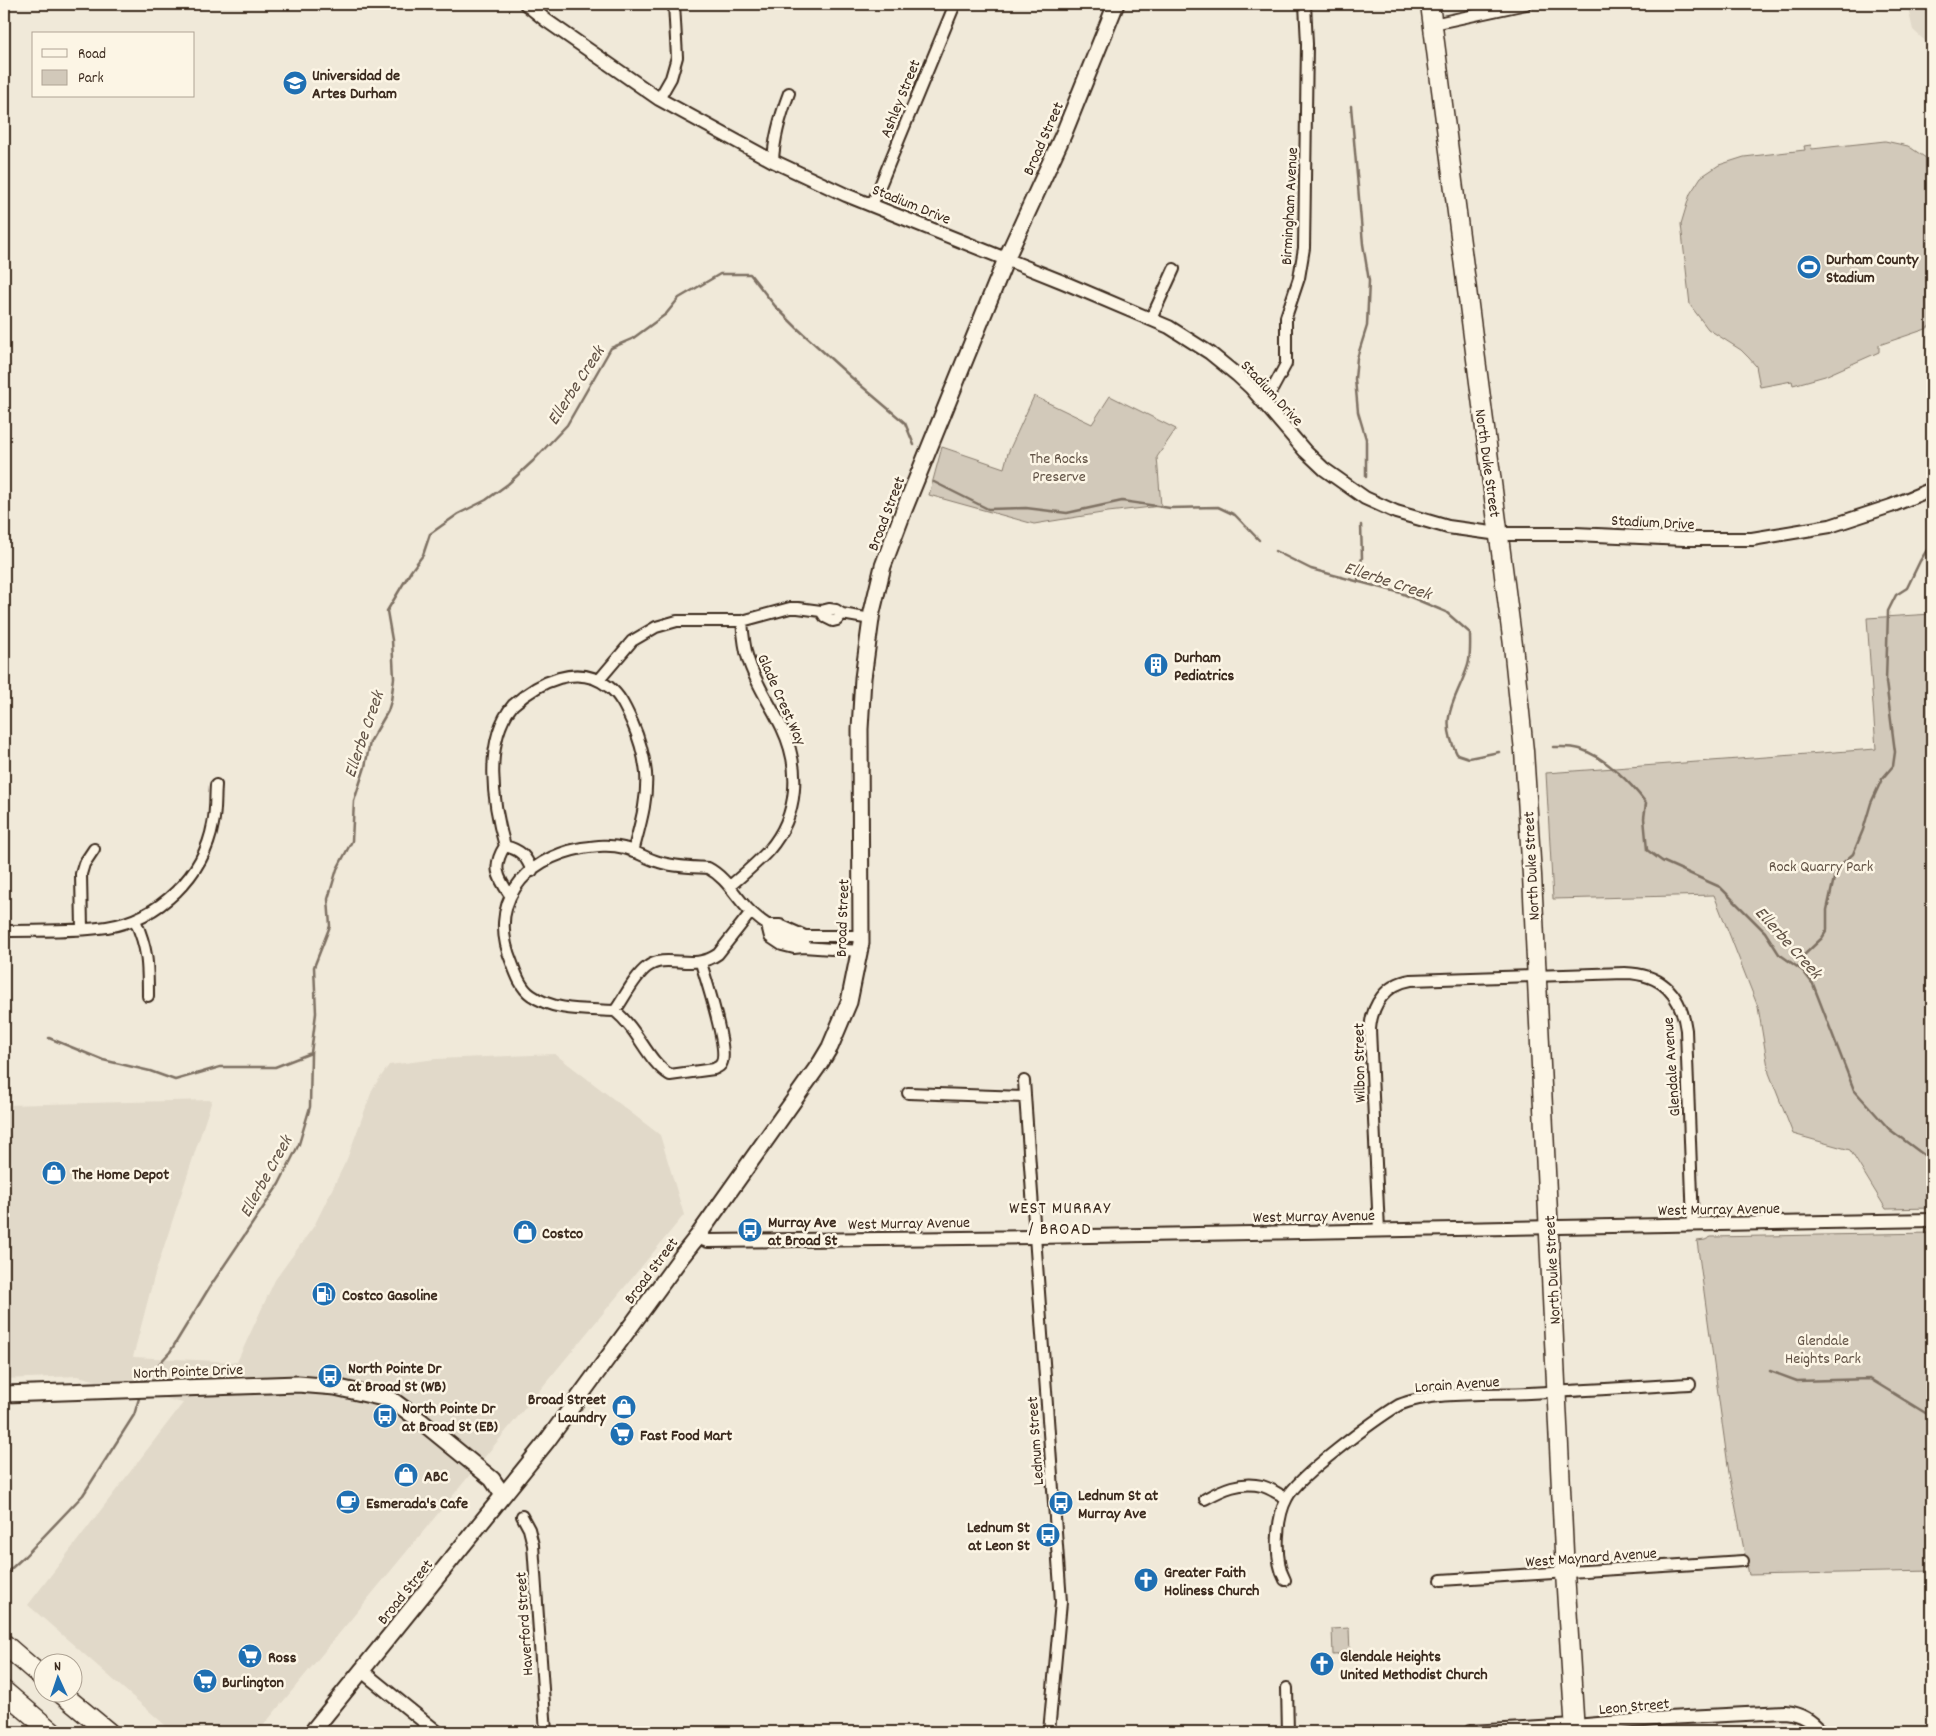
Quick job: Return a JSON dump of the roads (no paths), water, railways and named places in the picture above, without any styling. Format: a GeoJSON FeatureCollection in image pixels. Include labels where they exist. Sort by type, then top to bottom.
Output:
{"type":"FeatureCollection","features":[{"type":"Feature","properties":{"kind":"highway","name":"North Duke Street"},"geometry":{"type":"LineString","coordinates":[[1430,4],[1513,645],[1524,751],[1565,1572],[1575,1729]]}},
{"type":"Feature","properties":{"kind":"highway"},"geometry":{"type":"LineString","coordinates":[[4,1644],[32,1668]]}},
{"type":"Feature","properties":{"kind":"highway"},"geometry":{"type":"LineString","coordinates":[[4,1690],[52,1732]]}},
{"type":"Feature","properties":{"kind":"highway"},"geometry":{"type":"LineString","coordinates":[[74,1704],[108,1732]]}},
{"type":"Feature","properties":{"kind":"main road","name":"Broad Street"},"geometry":{"type":"LineString","coordinates":[[312,1732],[502,1495],[548,1441],[697,1237],[830,1047],[849,1002],[860,944],[860,729],[863,678],[871,619],[883,566],[1006,259],[1064,133],[1116,4]]}},
{"type":"Feature","properties":{"kind":"main road","name":"North Pointe Drive"},"geometry":{"type":"LineString","coordinates":[[4,1394],[310,1384],[335,1387],[373,1396],[502,1495]]}},
{"type":"Feature","properties":{"kind":"street","name":"Stadium Drive"},"geometry":{"type":"LineString","coordinates":[[526,4],[547,21],[659,99],[773,161],[815,181],[1169,327],[1210,353],[1237,375],[1305,451],[1340,482],[1365,498],[1396,512],[1463,530],[1499,534],[1576,534],[1716,540],[1752,539],[1830,526],[1891,506],[1932,489]]}},
{"type":"Feature","properties":{"kind":"street"},"geometry":{"type":"LineString","coordinates":[[659,99],[674,71],[677,58],[674,4]]}},
{"type":"Feature","properties":{"kind":"street","name":"Ashley Street"},"geometry":{"type":"LineString","coordinates":[[872,204],[921,82],[955,4]]}},
{"type":"Feature","properties":{"kind":"street","name":"Birmingham Avenue"},"geometry":{"type":"LineString","coordinates":[[1263,402],[1286,364],[1286,317],[1299,278],[1304,248],[1307,44],[1305,4]]}},
{"type":"Feature","properties":{"kind":"street"},"geometry":{"type":"LineString","coordinates":[[1433,24],[1526,4]]}},
{"type":"Feature","properties":{"kind":"street"},"geometry":{"type":"LineString","coordinates":[[773,161],[778,133],[789,93]]}},
{"type":"Feature","properties":{"kind":"street"},"geometry":{"type":"LineString","coordinates":[[1151,318],[1174,269]]}},
{"type":"Feature","properties":{"kind":"street"},"geometry":{"type":"LineString","coordinates":[[599,680],[632,641],[656,627],[687,620],[742,621],[790,608],[821,611],[829,609],[836,610],[842,614],[871,619]]}},
{"type":"Feature","properties":{"kind":"street","name":"Glade Crest Way"},"geometry":{"type":"LineString","coordinates":[[730,886],[757,863],[782,831],[791,810],[795,784],[795,769],[787,740],[748,661],[742,621]]}},
{"type":"Feature","properties":{"kind":"street"},"geometry":{"type":"LineString","coordinates":[[510,895],[498,875],[498,856],[505,846],[495,808],[492,780],[500,728],[508,711],[518,701],[554,679],[579,675],[599,680],[616,694],[625,707],[640,744],[645,764],[645,804],[633,852]]}},
{"type":"Feature","properties":{"kind":"street"},"geometry":{"type":"LineString","coordinates":[[4,930],[107,927],[135,920],[148,913],[172,896],[197,867],[213,825],[216,785]]}},
{"type":"Feature","properties":{"kind":"street"},"geometry":{"type":"LineString","coordinates":[[505,846],[516,848],[522,853],[527,858],[532,871]]}},
{"type":"Feature","properties":{"kind":"street"},"geometry":{"type":"LineString","coordinates":[[701,963],[716,1016],[724,1056],[719,1066],[714,1069],[670,1075],[660,1069],[637,1033],[615,1011],[546,1004],[529,994],[521,985],[504,940],[503,917],[510,895],[532,871],[559,856],[582,848],[612,846],[669,865],[708,868],[720,876],[751,912],[767,925],[770,937],[803,946],[860,944]]}},
{"type":"Feature","properties":{"kind":"street"},"geometry":{"type":"LineString","coordinates":[[82,928],[81,874],[84,864],[94,849]]}},
{"type":"Feature","properties":{"kind":"street"},"geometry":{"type":"LineString","coordinates":[[615,1011],[646,968],[655,962],[701,963],[718,954],[751,912]]}},
{"type":"Feature","properties":{"kind":"street"},"geometry":{"type":"LineString","coordinates":[[135,920],[147,954],[148,996]]}},
{"type":"Feature","properties":{"kind":"street"},"geometry":{"type":"LineString","coordinates":[[767,925],[780,925],[805,936],[860,944]]}},
{"type":"Feature","properties":{"kind":"street"},"geometry":{"type":"LineString","coordinates":[[788,942],[805,936]]}},
{"type":"Feature","properties":{"kind":"street"},"geometry":{"type":"LineString","coordinates":[[803,946],[805,936]]}},
{"type":"Feature","properties":{"kind":"street","name":"Glendale Avenue"},"geometry":{"type":"LineString","coordinates":[[1536,975],[1626,972],[1641,974],[1657,980],[1667,987],[1676,998],[1683,1014],[1686,1030],[1693,1224]]}},
{"type":"Feature","properties":{"kind":"street","name":"Wilbon Street"},"geometry":{"type":"LineString","coordinates":[[1380,1230],[1370,1029],[1373,1010],[1377,1002],[1395,985],[1411,980],[1536,975]]}},
{"type":"Feature","properties":{"kind":"street","name":"Lednum Street"},"geometry":{"type":"LineString","coordinates":[[1024,1081],[1061,1602],[1049,1732]]}},
{"type":"Feature","properties":{"kind":"street"},"geometry":{"type":"LineString","coordinates":[[908,1092],[1025,1097]]}},
{"type":"Feature","properties":{"kind":"street","name":"West Murray Avenue"},"geometry":{"type":"LineString","coordinates":[[697,1237],[708,1241],[1035,1237],[1932,1220]]}},
{"type":"Feature","properties":{"kind":"street","name":"Lorain Avenue"},"geometry":{"type":"LineString","coordinates":[[1285,1580],[1278,1562],[1277,1543],[1287,1498],[1301,1481],[1324,1462],[1389,1411],[1408,1401],[1434,1397],[1690,1384]]}},
{"type":"Feature","properties":{"kind":"street"},"geometry":{"type":"LineString","coordinates":[[1205,1499],[1233,1486],[1240,1485],[1261,1486],[1287,1498]]}},
{"type":"Feature","properties":{"kind":"street","name":"Haverford Street"},"geometry":{"type":"LineString","coordinates":[[522,1516],[529,1530],[533,1545],[546,1732]]}},
{"type":"Feature","properties":{"kind":"street","name":"West Maynard Avenue"},"geometry":{"type":"LineString","coordinates":[[1441,1580],[1743,1561]]}},
{"type":"Feature","properties":{"kind":"street"},"geometry":{"type":"LineString","coordinates":[[362,1671],[437,1732]]}},
{"type":"Feature","properties":{"kind":"street"},"geometry":{"type":"LineString","coordinates":[[1286,1688],[1288,1732]]}},
{"type":"Feature","properties":{"kind":"street","name":"Leon Street"},"geometry":{"type":"LineString","coordinates":[[1470,1732],[1575,1729],[1668,1718],[1785,1712],[1801,1715],[1812,1722],[1821,1732]]}},
{"type":"Feature","properties":{"kind":"waterway"},"geometry":{"type":"LineString","coordinates":[[1351,106],[1363,244],[1369,281],[1367,326],[1357,358],[1355,379],[1358,412],[1366,439],[1366,477]]}},
{"type":"Feature","properties":{"kind":"waterway","name":"Ellerbe Creek"},"geometry":{"type":"LineString","coordinates":[[143,1385],[146,1378],[170,1352],[209,1288],[279,1184],[299,1144],[310,1107],[311,1053],[316,1013],[314,967],[330,926],[328,899],[337,869],[352,841],[354,801],[365,767],[370,742],[388,711],[391,701],[394,678],[392,640],[387,611],[423,555],[430,534],[458,514],[486,500],[508,484],[533,461],[567,425],[611,348],[632,339],[666,314],[679,298],[720,274],[750,274],[775,306],[797,328],[905,423],[914,445]]}},
{"type":"Feature","properties":{"kind":"waterway","name":"Ellerbe Creek"},"geometry":{"type":"LineString","coordinates":[[934,482],[988,509],[1026,508],[1067,513],[1122,501],[1170,508],[1218,507],[1235,515],[1259,540]]}},
{"type":"Feature","properties":{"kind":"waterway"},"geometry":{"type":"LineString","coordinates":[[1358,582],[1362,558],[1361,525]]}},
{"type":"Feature","properties":{"kind":"waterway"},"geometry":{"type":"LineString","coordinates":[[1803,971],[1801,958],[1822,938],[1827,930],[1827,910],[1836,869],[1853,854],[1871,803],[1882,779],[1893,766],[1895,752],[1886,682],[1888,611],[1896,595],[1907,588],[1932,542]]}},
{"type":"Feature","properties":{"kind":"waterway","name":"Ellerbe Creek"},"geometry":{"type":"LineString","coordinates":[[1275,551],[1311,569],[1401,593],[1446,612],[1470,633],[1468,665],[1454,699],[1449,718],[1451,741],[1457,754],[1469,758],[1499,752]]}},
{"type":"Feature","properties":{"kind":"waterway","name":"Ellerbe Creek"},"geometry":{"type":"LineString","coordinates":[[1553,747],[1580,749],[1599,758],[1617,771],[1646,803],[1644,818],[1647,850],[1662,861],[1720,887],[1765,932],[1779,954],[1803,971],[1813,984],[1854,1090],[1889,1129],[1924,1155],[1932,1166]]}},
{"type":"Feature","properties":{"kind":"waterway"},"geometry":{"type":"LineString","coordinates":[[49,1038],[103,1060],[150,1071],[175,1080],[220,1067],[275,1067],[311,1053]]}},
{"type":"Feature","properties":{"kind":"waterway"},"geometry":{"type":"LineString","coordinates":[[1770,1371],[1797,1381],[1870,1379],[1932,1417]]}},
{"type":"Feature","properties":{"kind":"waterway","name":"Ellerbe Creek"},"geometry":{"type":"LineString","coordinates":[[4,1575],[25,1556],[83,1495],[134,1415],[140,1395]]}},
{"type":"Feature","properties":{"kind":"place","name":"Universidad de Artes Durham"},"geometry":{"type":"Point","coordinates":[295,83]}},
{"type":"Feature","properties":{"kind":"place","name":"Durham County Stadium"},"geometry":{"type":"Point","coordinates":[1809,267]}},
{"type":"Feature","properties":{"kind":"place","name":"Durham Pediatrics"},"geometry":{"type":"Point","coordinates":[1156,665]}},
{"type":"Feature","properties":{"kind":"place","name":"The Home Depot"},"geometry":{"type":"Point","coordinates":[54,1173]}},
{"type":"Feature","properties":{"kind":"place","name":"Murray Ave at Broad St"},"geometry":{"type":"Point","coordinates":[750,1230]}},
{"type":"Feature","properties":{"kind":"place","name":"Costco"},"geometry":{"type":"Point","coordinates":[525,1232]}},
{"type":"Feature","properties":{"kind":"place","name":"Costco Gasoline"},"geometry":{"type":"Point","coordinates":[324,1294]}},
{"type":"Feature","properties":{"kind":"place","name":"North Pointe Dr at Broad St (WB)"},"geometry":{"type":"Point","coordinates":[330,1376]}},
{"type":"Feature","properties":{"kind":"place","name":"Broad Street Laundry"},"geometry":{"type":"Point","coordinates":[624,1407]}},
{"type":"Feature","properties":{"kind":"place","name":"North Pointe Dr at Broad St (EB)"},"geometry":{"type":"Point","coordinates":[385,1416]}},
{"type":"Feature","properties":{"kind":"place","name":"Fast Food Mart"},"geometry":{"type":"Point","coordinates":[622,1434]}},
{"type":"Feature","properties":{"kind":"place","name":"ABC"},"geometry":{"type":"Point","coordinates":[406,1475]}},
{"type":"Feature","properties":{"kind":"place","name":"Esmerada's Cafe"},"geometry":{"type":"Point","coordinates":[348,1502]}},
{"type":"Feature","properties":{"kind":"place","name":"Lednum St at Murray Ave"},"geometry":{"type":"Point","coordinates":[1061,1503]}},
{"type":"Feature","properties":{"kind":"place","name":"Lednum St at Leon St"},"geometry":{"type":"Point","coordinates":[1048,1535]}},
{"type":"Feature","properties":{"kind":"place","name":"Greater Faith Holiness Church"},"geometry":{"type":"Point","coordinates":[1146,1580]}},
{"type":"Feature","properties":{"kind":"place","name":"Ross"},"geometry":{"type":"Point","coordinates":[250,1656]}},
{"type":"Feature","properties":{"kind":"place","name":"Glendale Heights United Methodist Church"},"geometry":{"type":"Point","coordinates":[1322,1664]}},
{"type":"Feature","properties":{"kind":"place","name":"Burlington"},"geometry":{"type":"Point","coordinates":[205,1681]}},
{"type":"Feature","properties":{"kind":"district","name":"WEST MURRAY / BROAD"},"geometry":{"type":"Point","coordinates":[1060,1217]}},
{"type":"Feature","properties":{"kind":"park label","name":"The Rocks Preserve"},"geometry":{"type":"Point","coordinates":[1059,466]}},
{"type":"Feature","properties":{"kind":"park label","name":"Rock Quarry Park"},"geometry":{"type":"Point","coordinates":[1821,865]}},
{"type":"Feature","properties":{"kind":"park label","name":"Glendale Heights Park"},"geometry":{"type":"Point","coordinates":[1823,1348]}}]}
